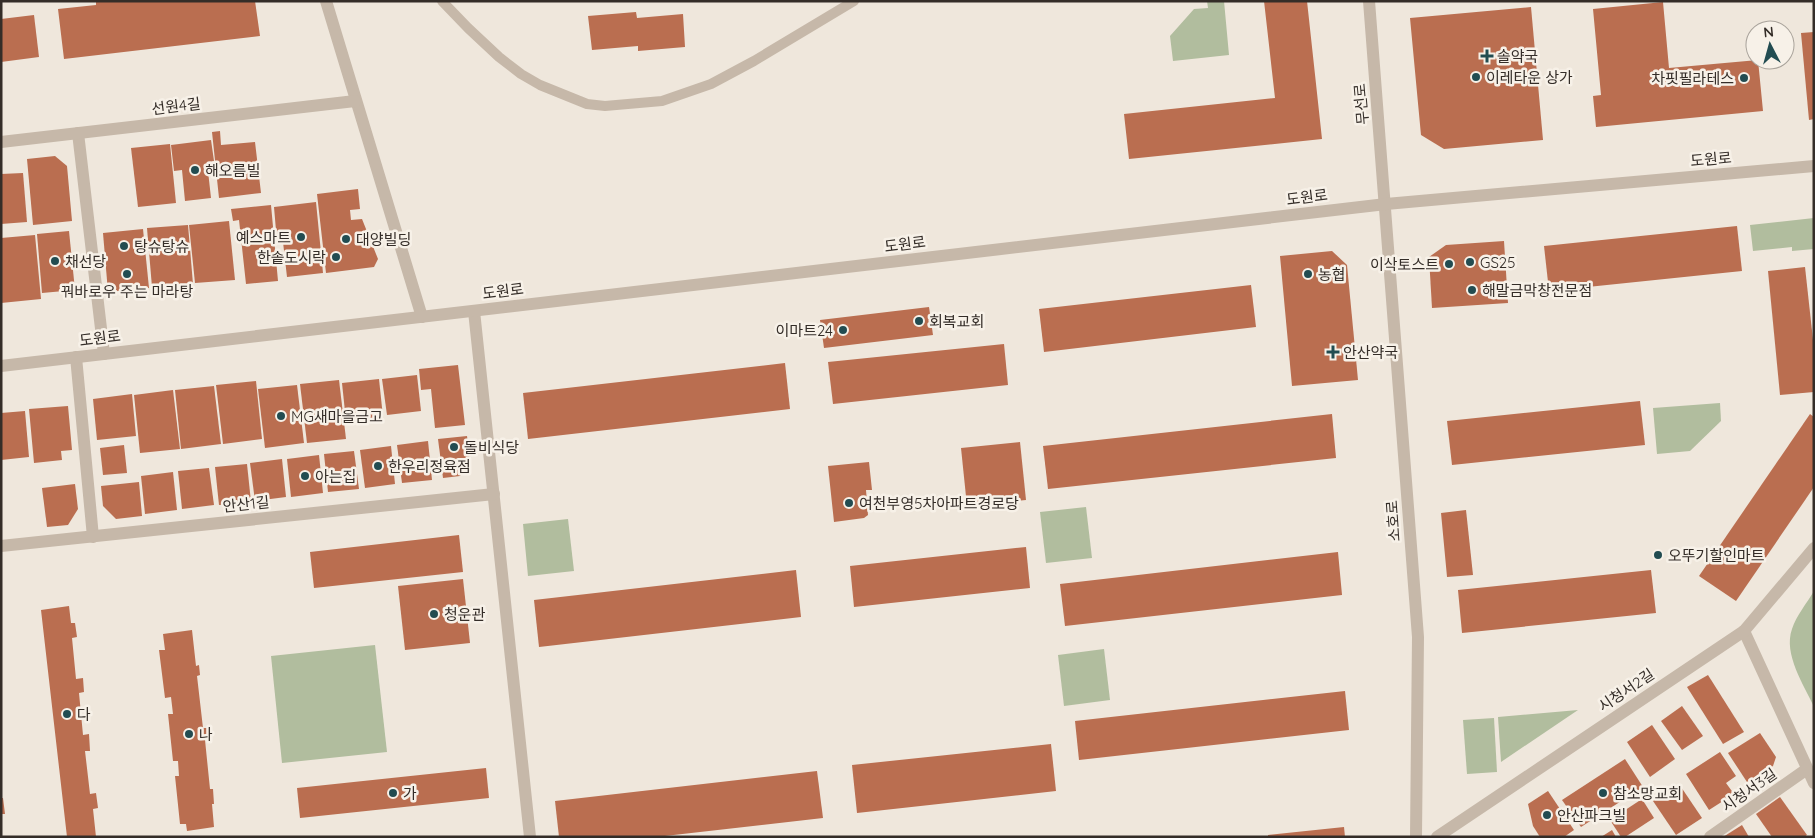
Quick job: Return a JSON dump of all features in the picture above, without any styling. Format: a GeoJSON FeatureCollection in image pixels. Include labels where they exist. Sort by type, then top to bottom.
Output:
{"type":"FeatureCollection","features":[{"type":"Feature","properties":{"kind":"street"},"geometry":{"type":"LineString","coordinates":[[326,1],[355,102],[422,317]]}},
{"type":"Feature","properties":{"kind":"street","name":"무선로"},"geometry":{"type":"LineString","coordinates":[[1369,1],[1386,204]]}},
{"type":"Feature","properties":{"kind":"street","name":"선원4길"},"geometry":{"type":"LineString","coordinates":[[1,142],[355,102]]}},
{"type":"Feature","properties":{"kind":"street"},"geometry":{"type":"LineString","coordinates":[[78,133],[104,354]]}},
{"type":"Feature","properties":{"kind":"street","name":"도원로"},"geometry":{"type":"LineString","coordinates":[[1,366],[1386,204],[1814,166]]}},
{"type":"Feature","properties":{"kind":"street","name":"소호로"},"geometry":{"type":"LineString","coordinates":[[1386,204],[1418,637],[1416,837]]}},
{"type":"Feature","properties":{"kind":"street"},"geometry":{"type":"LineString","coordinates":[[474,311],[530,837]]}},
{"type":"Feature","properties":{"kind":"street"},"geometry":{"type":"LineString","coordinates":[[76,358],[93,537]]}},
{"type":"Feature","properties":{"kind":"street","name":"안산1길"},"geometry":{"type":"LineString","coordinates":[[1,546],[494,494]]}},
{"type":"Feature","properties":{"kind":"street","name":"시청서2길"},"geometry":{"type":"LineString","coordinates":[[1437,837],[1744,631],[1814,548]]}},
{"type":"Feature","properties":{"kind":"street"},"geometry":{"type":"LineString","coordinates":[[1744,631],[1814,783]]}},
{"type":"Feature","properties":{"kind":"street","name":"시청서3길"},"geometry":{"type":"LineString","coordinates":[[1710,837],[1807,769]]}},
{"type":"Feature","properties":{"kind":"lane"},"geometry":{"type":"LineString","coordinates":[[442,1],[468,28],[521,74],[540,85],[587,104],[605,106],[662,101],[711,84],[754,61],[854,1]]}},
{"type":"Feature","properties":{"kind":"green space"},"geometry":{"type":"Polygon","coordinates":[[[1207,1],[1224,1],[1229,55],[1173,61],[1170,36],[1194,9],[1208,8],[1207,1]]]}},
{"type":"Feature","properties":{"kind":"green space"},"geometry":{"type":"Polygon","coordinates":[[[1814,218],[1814,249],[1792,251],[1792,247],[1753,251],[1750,225],[1814,218]]]}},
{"type":"Feature","properties":{"kind":"green space"},"geometry":{"type":"Polygon","coordinates":[[[1720,403],[1721,421],[1690,451],[1657,454],[1653,408],[1720,403]]]}},
{"type":"Feature","properties":{"kind":"green space"},"geometry":{"type":"Polygon","coordinates":[[[1086,507],[1092,558],[1046,563],[1040,512],[1086,507]]]}},
{"type":"Feature","properties":{"kind":"green space"},"geometry":{"type":"Polygon","coordinates":[[[568,519],[574,571],[528,576],[523,524],[568,519]]]}},
{"type":"Feature","properties":{"kind":"green space"},"geometry":{"type":"Polygon","coordinates":[[[1814,591],[1814,707],[1792,659],[1790,639],[1796,619],[1814,591]]]}},
{"type":"Feature","properties":{"kind":"green space"},"geometry":{"type":"Polygon","coordinates":[[[375,645],[387,752],[282,763],[271,656],[375,645]]]}},
{"type":"Feature","properties":{"kind":"green space"},"geometry":{"type":"Polygon","coordinates":[[[1104,649],[1110,700],[1064,706],[1058,655],[1104,649]]]}},
{"type":"Feature","properties":{"kind":"green space"},"geometry":{"type":"Polygon","coordinates":[[[1578,710],[1501,762],[1498,717],[1578,710]]]}},
{"type":"Feature","properties":{"kind":"green space"},"geometry":{"type":"Polygon","coordinates":[[[1494,718],[1497,772],[1467,774],[1463,720],[1494,718]]]}},
{"type":"Feature","properties":{"kind":"building"},"geometry":{"type":"Polygon","coordinates":[[[96,1],[255,1],[260,36],[64,59],[58,9],[96,5],[96,1]]]}},
{"type":"Feature","properties":{"kind":"building"},"geometry":{"type":"Polygon","coordinates":[[[1264,1],[1307,1],[1322,139],[1129,159],[1124,114],[1275,98],[1264,1]]]}},
{"type":"Feature","properties":{"kind":"building"},"geometry":{"type":"Polygon","coordinates":[[[1663,2],[1669,68],[1745,61],[1745,70],[1759,70],[1763,111],[1596,127],[1593,96],[1601,95],[1593,9],[1663,2]]]}},
{"type":"Feature","properties":{"kind":"building","name":"이레타운 상가"},"geometry":{"type":"Polygon","coordinates":[[[1531,7],[1543,140],[1444,149],[1421,135],[1410,18],[1531,7]]]}},
{"type":"Feature","properties":{"kind":"building"},"geometry":{"type":"Polygon","coordinates":[[[636,12],[637,18],[683,14],[685,47],[638,51],[638,46],[592,50],[588,16],[636,12]]]}},
{"type":"Feature","properties":{"kind":"building"},"geometry":{"type":"Polygon","coordinates":[[[34,15],[39,57],[1,62],[1,19],[34,15]]]}},
{"type":"Feature","properties":{"kind":"building"},"geometry":{"type":"Polygon","coordinates":[[[1814,32],[1814,119],[1809,120],[1801,33],[1814,32]]]}},
{"type":"Feature","properties":{"kind":"building"},"geometry":{"type":"Polygon","coordinates":[[[220,131],[221,145],[255,142],[261,193],[219,198],[212,132],[220,131]]]}},
{"type":"Feature","properties":{"kind":"building","name":"해오름빌"},"geometry":{"type":"Polygon","coordinates":[[[211,140],[214,161],[207,162],[211,198],[185,201],[182,170],[174,171],[171,145],[211,140]]]}},
{"type":"Feature","properties":{"kind":"building"},"geometry":{"type":"Polygon","coordinates":[[[170,144],[176,203],[138,207],[131,148],[170,144]]]}},
{"type":"Feature","properties":{"kind":"building"},"geometry":{"type":"Polygon","coordinates":[[[55,156],[67,166],[72,221],[33,225],[27,159],[55,156]]]}},
{"type":"Feature","properties":{"kind":"building"},"geometry":{"type":"Polygon","coordinates":[[[23,173],[27,222],[1,224],[1,174],[23,173]]]}},
{"type":"Feature","properties":{"kind":"building","name":"대양빌딩"},"geometry":{"type":"Polygon","coordinates":[[[358,189],[360,209],[350,210],[351,220],[362,219],[378,259],[374,267],[326,273],[317,194],[358,189]]]}},
{"type":"Feature","properties":{"kind":"building"},"geometry":{"type":"Polygon","coordinates":[[[316,202],[323,273],[287,277],[283,242],[277,242],[274,207],[316,202]]]}},
{"type":"Feature","properties":{"kind":"building"},"geometry":{"type":"Polygon","coordinates":[[[271,205],[278,281],[246,284],[239,220],[233,221],[231,209],[271,205]]]}},
{"type":"Feature","properties":{"kind":"building"},"geometry":{"type":"Polygon","coordinates":[[[229,221],[235,280],[195,283],[189,225],[229,221]]]}},
{"type":"Feature","properties":{"kind":"building"},"geometry":{"type":"Polygon","coordinates":[[[188,225],[193,284],[152,287],[147,228],[188,225]]]}},
{"type":"Feature","properties":{"kind":"building"},"geometry":{"type":"Polygon","coordinates":[[[1737,226],[1742,271],[1549,291],[1544,246],[1737,226]]]}},
{"type":"Feature","properties":{"kind":"building"},"geometry":{"type":"Polygon","coordinates":[[[143,229],[149,288],[108,292],[103,233],[143,229]]]}},
{"type":"Feature","properties":{"kind":"building"},"geometry":{"type":"Polygon","coordinates":[[[69,231],[75,290],[42,293],[37,234],[69,231]]]}},
{"type":"Feature","properties":{"kind":"building"},"geometry":{"type":"Polygon","coordinates":[[[35,235],[41,299],[1,303],[1,238],[35,235]]]}},
{"type":"Feature","properties":{"kind":"building"},"geometry":{"type":"Polygon","coordinates":[[[1504,241],[1508,303],[1432,308],[1429,257],[1446,245],[1504,241]]]}},
{"type":"Feature","properties":{"kind":"building"},"geometry":{"type":"Polygon","coordinates":[[[1332,251],[1347,265],[1358,380],[1292,386],[1280,256],[1332,251]]]}},
{"type":"Feature","properties":{"kind":"building"},"geometry":{"type":"Polygon","coordinates":[[[1805,267],[1814,349],[1814,392],[1780,395],[1768,271],[1805,267]]]}},
{"type":"Feature","properties":{"kind":"building"},"geometry":{"type":"Polygon","coordinates":[[[1251,285],[1256,327],[1044,352],[1039,309],[1251,285]]]}},
{"type":"Feature","properties":{"kind":"building"},"geometry":{"type":"Polygon","coordinates":[[[929,307],[933,335],[824,348],[820,320],[929,307]]]}},
{"type":"Feature","properties":{"kind":"building"},"geometry":{"type":"Polygon","coordinates":[[[1004,344],[1008,385],[833,404],[828,362],[1004,344]]]}},
{"type":"Feature","properties":{"kind":"building"},"geometry":{"type":"Polygon","coordinates":[[[785,363],[790,409],[528,439],[523,393],[785,363]]]}},
{"type":"Feature","properties":{"kind":"building"},"geometry":{"type":"Polygon","coordinates":[[[458,365],[465,425],[435,428],[431,389],[421,390],[419,369],[458,365]]]}},
{"type":"Feature","properties":{"kind":"building"},"geometry":{"type":"Polygon","coordinates":[[[417,375],[421,411],[387,415],[382,379],[417,375]]]}},
{"type":"Feature","properties":{"kind":"building"},"geometry":{"type":"Polygon","coordinates":[[[379,379],[383,417],[346,421],[342,383],[379,379]]]}},
{"type":"Feature","properties":{"kind":"building"},"geometry":{"type":"Polygon","coordinates":[[[339,380],[346,439],[307,443],[300,384],[339,380]]]}},
{"type":"Feature","properties":{"kind":"building"},"geometry":{"type":"Polygon","coordinates":[[[256,381],[262,439],[223,444],[216,385],[256,381]]]}},
{"type":"Feature","properties":{"kind":"building"},"geometry":{"type":"Polygon","coordinates":[[[297,385],[304,443],[265,448],[258,389],[297,385]]]}},
{"type":"Feature","properties":{"kind":"building"},"geometry":{"type":"Polygon","coordinates":[[[214,386],[221,444],[181,449],[175,390],[214,386]]]}},
{"type":"Feature","properties":{"kind":"building"},"geometry":{"type":"Polygon","coordinates":[[[173,390],[180,449],[140,453],[134,395],[173,390]]]}},
{"type":"Feature","properties":{"kind":"building"},"geometry":{"type":"Polygon","coordinates":[[[132,394],[136,436],[97,440],[93,399],[132,394]]]}},
{"type":"Feature","properties":{"kind":"building"},"geometry":{"type":"Polygon","coordinates":[[[1640,401],[1645,445],[1452,465],[1447,421],[1640,401]]]}},
{"type":"Feature","properties":{"kind":"building"},"geometry":{"type":"Polygon","coordinates":[[[68,406],[72,450],[61,451],[62,460],[34,463],[29,409],[68,406]]]}},
{"type":"Feature","properties":{"kind":"building"},"geometry":{"type":"Polygon","coordinates":[[[25,411],[29,457],[1,460],[1,413],[25,411]]]}},
{"type":"Feature","properties":{"kind":"building"},"geometry":{"type":"Polygon","coordinates":[[[1332,414],[1336,458],[1048,489],[1043,446],[1332,414]]]}},
{"type":"Feature","properties":{"kind":"building"},"geometry":{"type":"Polygon","coordinates":[[[1810,414],[1814,417],[1814,487],[1736,601],[1699,576],[1810,414]]]}},
{"type":"Feature","properties":{"kind":"building"},"geometry":{"type":"Polygon","coordinates":[[[467,436],[470,463],[460,476],[443,478],[438,439],[467,436]]]}},
{"type":"Feature","properties":{"kind":"building"},"geometry":{"type":"Polygon","coordinates":[[[428,441],[432,480],[402,483],[397,445],[428,441]]]}},
{"type":"Feature","properties":{"kind":"building"},"geometry":{"type":"Polygon","coordinates":[[[1020,442],[1026,500],[967,506],[961,448],[1020,442]]]}},
{"type":"Feature","properties":{"kind":"building"},"geometry":{"type":"Polygon","coordinates":[[[124,445],[127,473],[103,475],[100,448],[124,445]]]}},
{"type":"Feature","properties":{"kind":"building"},"geometry":{"type":"Polygon","coordinates":[[[391,446],[395,484],[365,488],[360,450],[391,446]]]}},
{"type":"Feature","properties":{"kind":"building"},"geometry":{"type":"Polygon","coordinates":[[[354,451],[359,489],[328,492],[324,454],[354,451]]]}},
{"type":"Feature","properties":{"kind":"building"},"geometry":{"type":"Polygon","coordinates":[[[319,455],[323,493],[291,497],[287,459],[319,455]]]}},
{"type":"Feature","properties":{"kind":"building"},"geometry":{"type":"Polygon","coordinates":[[[282,459],[286,497],[255,501],[250,463],[282,459]]]}},
{"type":"Feature","properties":{"kind":"building","name":"여천부영5차아파트경로당"},"geometry":{"type":"Polygon","coordinates":[[[869,462],[872,490],[866,490],[868,515],[864,518],[834,522],[828,466],[869,462]]]}},
{"type":"Feature","properties":{"kind":"building"},"geometry":{"type":"Polygon","coordinates":[[[247,464],[251,502],[219,505],[215,467],[247,464]]]}},
{"type":"Feature","properties":{"kind":"building"},"geometry":{"type":"Polygon","coordinates":[[[209,468],[214,505],[182,509],[178,471],[209,468]]]}},
{"type":"Feature","properties":{"kind":"building"},"geometry":{"type":"Polygon","coordinates":[[[173,472],[177,510],[145,514],[141,476],[173,472]]]}},
{"type":"Feature","properties":{"kind":"building"},"geometry":{"type":"Polygon","coordinates":[[[139,482],[142,516],[116,519],[103,506],[101,486],[139,482]]]}},
{"type":"Feature","properties":{"kind":"building"},"geometry":{"type":"Polygon","coordinates":[[[75,484],[78,509],[68,525],[47,527],[42,488],[75,484]]]}},
{"type":"Feature","properties":{"kind":"building"},"geometry":{"type":"Polygon","coordinates":[[[1466,510],[1473,575],[1447,577],[1441,513],[1466,510]]]}},
{"type":"Feature","properties":{"kind":"building"},"geometry":{"type":"Polygon","coordinates":[[[459,535],[463,572],[314,588],[310,552],[459,535]]]}},
{"type":"Feature","properties":{"kind":"building"},"geometry":{"type":"Polygon","coordinates":[[[1026,547],[1030,588],[854,607],[850,566],[1026,547]]]}},
{"type":"Feature","properties":{"kind":"building"},"geometry":{"type":"Polygon","coordinates":[[[1338,552],[1342,595],[1065,626],[1060,584],[1338,552]]]}},
{"type":"Feature","properties":{"kind":"building"},"geometry":{"type":"Polygon","coordinates":[[[796,570],[801,617],[539,647],[534,600],[796,570]]]}},
{"type":"Feature","properties":{"kind":"building"},"geometry":{"type":"Polygon","coordinates":[[[1651,570],[1656,613],[1462,633],[1458,590],[1651,570]]]}},
{"type":"Feature","properties":{"kind":"building","name":"청운관"},"geometry":{"type":"Polygon","coordinates":[[[463,579],[470,643],[405,650],[398,586],[463,579]]]}},
{"type":"Feature","properties":{"kind":"building","name":"다"},"geometry":{"type":"Polygon","coordinates":[[[69,606],[71,623],[75,623],[77,637],[72,638],[76,679],[83,678],[84,692],[79,693],[83,735],[89,734],[90,751],[85,751],[90,794],[96,793],[98,808],[93,809],[96,837],[67,837],[41,610],[69,606]]]}},
{"type":"Feature","properties":{"kind":"building","name":"나"},"geometry":{"type":"Polygon","coordinates":[[[192,630],[196,666],[199,665],[200,675],[197,676],[203,728],[207,728],[208,739],[205,740],[210,789],[213,789],[214,827],[187,831],[186,824],[180,824],[175,776],[179,776],[178,761],[173,761],[168,714],[173,714],[171,697],[165,698],[159,650],[165,650],[163,634],[192,630]]]}},
{"type":"Feature","properties":{"kind":"building"},"geometry":{"type":"Polygon","coordinates":[[[1708,675],[1744,732],[1723,744],[1687,687],[1708,675]]]}},
{"type":"Feature","properties":{"kind":"building"},"geometry":{"type":"Polygon","coordinates":[[[1345,691],[1349,730],[1079,760],[1075,721],[1345,691]]]}},
{"type":"Feature","properties":{"kind":"building"},"geometry":{"type":"Polygon","coordinates":[[[1682,706],[1703,736],[1682,750],[1661,721],[1682,706]]]}},
{"type":"Feature","properties":{"kind":"building"},"geometry":{"type":"Polygon","coordinates":[[[1652,725],[1675,759],[1650,777],[1627,742],[1652,725]]]}},
{"type":"Feature","properties":{"kind":"building"},"geometry":{"type":"Polygon","coordinates":[[[1760,733],[1776,757],[1773,766],[1747,782],[1728,753],[1760,733]]]}},
{"type":"Feature","properties":{"kind":"building"},"geometry":{"type":"Polygon","coordinates":[[[1051,744],[1056,791],[857,813],[852,765],[1051,744]]]}},
{"type":"Feature","properties":{"kind":"building"},"geometry":{"type":"Polygon","coordinates":[[[1720,752],[1736,776],[1726,783],[1734,794],[1709,810],[1686,774],[1720,752]]]}},
{"type":"Feature","properties":{"kind":"building","name":"참소망교회"},"geometry":{"type":"Polygon","coordinates":[[[1625,759],[1643,787],[1581,827],[1562,800],[1625,759]]]}},
{"type":"Feature","properties":{"kind":"building","name":"가"},"geometry":{"type":"Polygon","coordinates":[[[486,768],[489,798],[300,818],[297,788],[486,768]]]}},
{"type":"Feature","properties":{"kind":"building"},"geometry":{"type":"Polygon","coordinates":[[[817,771],[823,818],[656,837],[559,837],[555,801],[817,771]]]}},
{"type":"Feature","properties":{"kind":"building"},"geometry":{"type":"Polygon","coordinates":[[[1679,784],[1702,818],[1676,835],[1653,801],[1679,784]]]}},
{"type":"Feature","properties":{"kind":"building","name":"안산파크빌"},"geometry":{"type":"Polygon","coordinates":[[[1548,791],[1574,830],[1564,837],[1540,837],[1533,826],[1528,804],[1548,791]]]}},
{"type":"Feature","properties":{"kind":"building"},"geometry":{"type":"Polygon","coordinates":[[[1780,797],[1807,835],[1804,837],[1772,837],[1756,814],[1780,797]]]}},
{"type":"Feature","properties":{"kind":"building"},"geometry":{"type":"Polygon","coordinates":[[[1,798],[3,798],[5,814],[1,814],[1,798]]]}},
{"type":"Feature","properties":{"kind":"building"},"geometry":{"type":"Polygon","coordinates":[[[1642,799],[1654,818],[1625,837],[1621,837],[1610,820],[1642,799]]]}},
{"type":"Feature","properties":{"kind":"building"},"geometry":{"type":"Polygon","coordinates":[[[1742,825],[1749,837],[1723,837],[1742,825]]]}},
{"type":"Feature","properties":{"kind":"building"},"geometry":{"type":"Polygon","coordinates":[[[1344,827],[1345,837],[1268,837],[1268,835],[1344,827]]]}},
{"type":"Feature","properties":{"kind":"building"},"geometry":{"type":"Polygon","coordinates":[[[1612,830],[1616,837],[1601,837],[1612,830]]]}},
{"type":"Feature","properties":{"kind":"place","name":"솔약국"},"geometry":{"type":"Point","coordinates":[1487,56]}},
{"type":"Feature","properties":{"kind":"place","name":"이레타운 상가"},"geometry":{"type":"Point","coordinates":[1476,77]}},
{"type":"Feature","properties":{"kind":"place","name":"차핏필라테스"},"geometry":{"type":"Point","coordinates":[1744,78]}},
{"type":"Feature","properties":{"kind":"place","name":"해오름빌"},"geometry":{"type":"Point","coordinates":[195,170]}},
{"type":"Feature","properties":{"kind":"place","name":"예스마트"},"geometry":{"type":"Point","coordinates":[301,237]}},
{"type":"Feature","properties":{"kind":"place","name":"대양빌딩"},"geometry":{"type":"Point","coordinates":[346,239]}},
{"type":"Feature","properties":{"kind":"place","name":"탕슈탕슈"},"geometry":{"type":"Point","coordinates":[124,246]}},
{"type":"Feature","properties":{"kind":"place","name":"한솥도시락"},"geometry":{"type":"Point","coordinates":[336,257]}},
{"type":"Feature","properties":{"kind":"place","name":"채선당"},"geometry":{"type":"Point","coordinates":[55,261]}},
{"type":"Feature","properties":{"kind":"place","name":"GS25"},"geometry":{"type":"Point","coordinates":[1470,262]}},
{"type":"Feature","properties":{"kind":"place","name":"이삭토스트"},"geometry":{"type":"Point","coordinates":[1449,264]}},
{"type":"Feature","properties":{"kind":"place","name":"꿔바로우 주는 마라탕"},"geometry":{"type":"Point","coordinates":[127,274]}},
{"type":"Feature","properties":{"kind":"place","name":"농협"},"geometry":{"type":"Point","coordinates":[1308,274]}},
{"type":"Feature","properties":{"kind":"place","name":"해말금막창전문점"},"geometry":{"type":"Point","coordinates":[1472,290]}},
{"type":"Feature","properties":{"kind":"place","name":"회복교회"},"geometry":{"type":"Point","coordinates":[919,321]}},
{"type":"Feature","properties":{"kind":"place","name":"이마트24"},"geometry":{"type":"Point","coordinates":[843,330]}},
{"type":"Feature","properties":{"kind":"place","name":"안산약국"},"geometry":{"type":"Point","coordinates":[1333,352]}},
{"type":"Feature","properties":{"kind":"place","name":"MG새마을금고"},"geometry":{"type":"Point","coordinates":[281,416]}},
{"type":"Feature","properties":{"kind":"place","name":"돌비식당"},"geometry":{"type":"Point","coordinates":[454,447]}},
{"type":"Feature","properties":{"kind":"place","name":"한우리정육점"},"geometry":{"type":"Point","coordinates":[378,466]}},
{"type":"Feature","properties":{"kind":"place","name":"아는집"},"geometry":{"type":"Point","coordinates":[305,476]}},
{"type":"Feature","properties":{"kind":"place","name":"여천부영5차아파트경로당"},"geometry":{"type":"Point","coordinates":[849,503]}},
{"type":"Feature","properties":{"kind":"place","name":"오뚜기할인마트"},"geometry":{"type":"Point","coordinates":[1658,555]}},
{"type":"Feature","properties":{"kind":"place","name":"청운관"},"geometry":{"type":"Point","coordinates":[434,614]}},
{"type":"Feature","properties":{"kind":"place","name":"다"},"geometry":{"type":"Point","coordinates":[67,714]}},
{"type":"Feature","properties":{"kind":"place","name":"나"},"geometry":{"type":"Point","coordinates":[189,734]}},
{"type":"Feature","properties":{"kind":"place","name":"가"},"geometry":{"type":"Point","coordinates":[393,793]}},
{"type":"Feature","properties":{"kind":"place","name":"참소망교회"},"geometry":{"type":"Point","coordinates":[1603,793]}},
{"type":"Feature","properties":{"kind":"place","name":"안산파크빌"},"geometry":{"type":"Point","coordinates":[1547,815]}}]}
